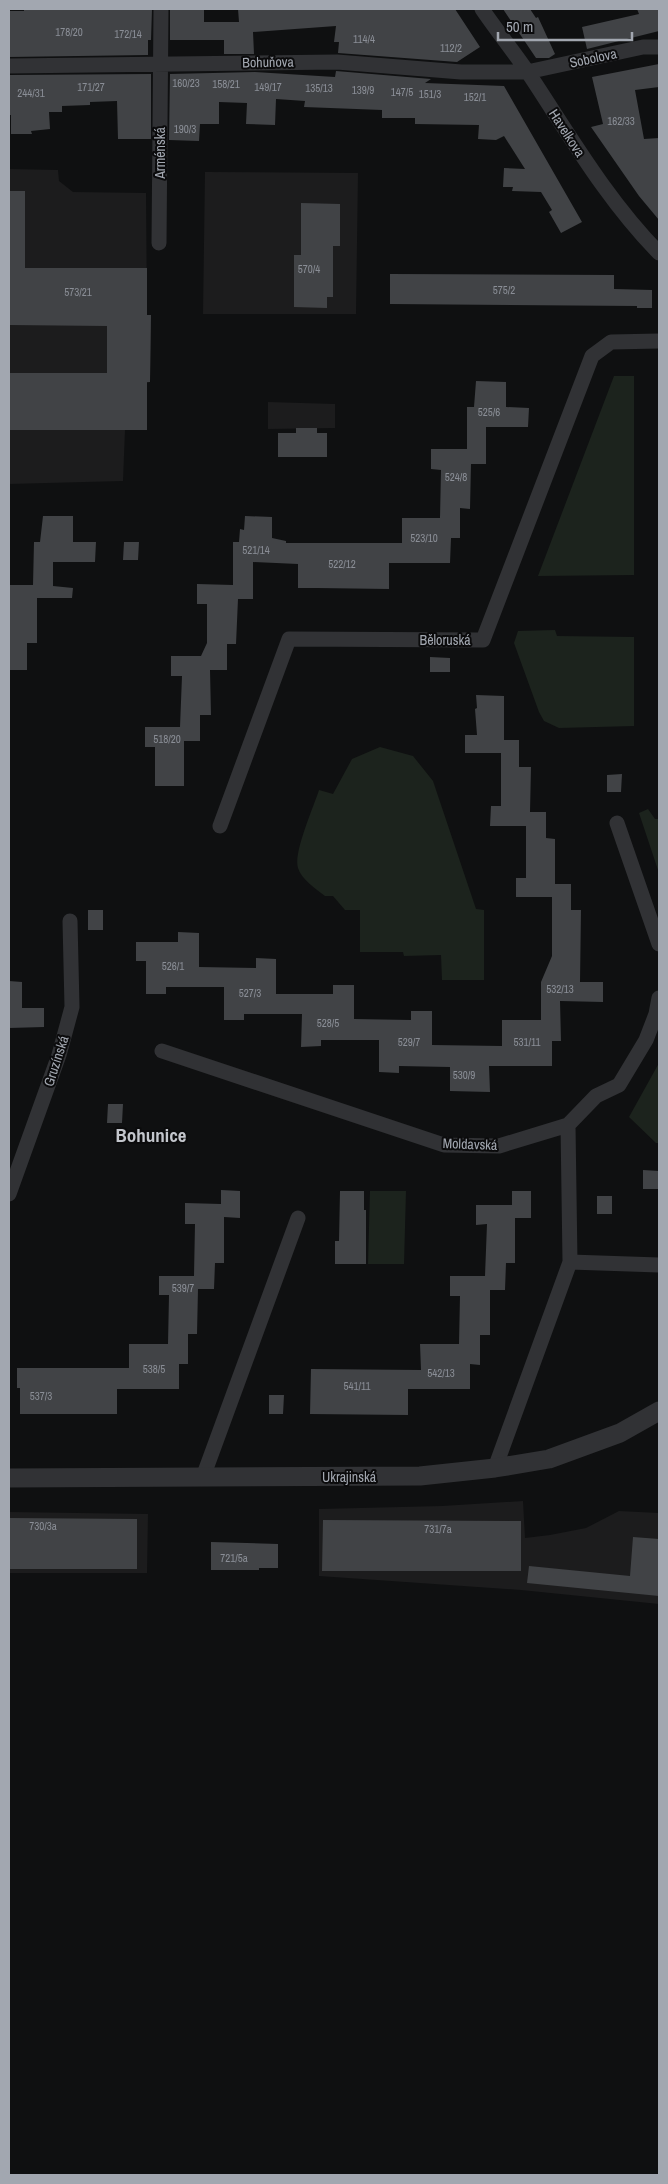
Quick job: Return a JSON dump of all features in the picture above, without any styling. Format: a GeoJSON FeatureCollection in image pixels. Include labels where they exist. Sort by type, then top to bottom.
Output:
{"type":"FeatureCollection","features":[{"type":"Feature","properties":{"kind":"street","name":"Arménská"},"geometry":{"type":"LineString","coordinates":[[159,242],[161,9]]}},
{"type":"Feature","properties":{"kind":"street","name":"Havelkova"},"geometry":{"type":"LineString","coordinates":[[482,9],[527,72],[595,176],[642,236],[659,253]]}},
{"type":"Feature","properties":{"kind":"street","name":"Sobolova"},"geometry":{"type":"LineString","coordinates":[[527,72],[643,47],[659,47]]}},
{"type":"Feature","properties":{"kind":"street","name":"Bohuňova"},"geometry":{"type":"LineString","coordinates":[[9,66],[337,62],[462,72],[527,72]]}},
{"type":"Feature","properties":{"kind":"street","name":"Běloruská"},"geometry":{"type":"LineString","coordinates":[[220,826],[289,639],[483,640],[592,356],[611,342],[659,341]]}},
{"type":"Feature","properties":{"kind":"street"},"geometry":{"type":"LineString","coordinates":[[617,823],[659,944]]}},
{"type":"Feature","properties":{"kind":"street","name":"Gruzínská"},"geometry":{"type":"LineString","coordinates":[[9,1194],[59,1056],[72,1007],[70,921]]}},
{"type":"Feature","properties":{"kind":"street","name":"Moldavská"},"geometry":{"type":"LineString","coordinates":[[162,1051],[444,1145],[499,1146],[568,1125],[596,1096],[619,1085],[646,1040],[656,1014],[659,998]]}},
{"type":"Feature","properties":{"kind":"street"},"geometry":{"type":"LineString","coordinates":[[495,1468],[570,1262],[568,1125]]}},
{"type":"Feature","properties":{"kind":"street"},"geometry":{"type":"LineString","coordinates":[[203,1478],[298,1218]]}},
{"type":"Feature","properties":{"kind":"street"},"geometry":{"type":"LineString","coordinates":[[570,1262],[659,1265]]}},
{"type":"Feature","properties":{"kind":"street","name":"Ukrajinská"},"geometry":{"type":"LineString","coordinates":[[9,1478],[420,1476],[495,1468],[549,1459],[620,1433],[659,1411]]}},
{"type":"Feature","properties":{"kind":"shaded area"},"geometry":{"type":"Polygon","coordinates":[[[9,169],[58,170],[59,181],[73,192],[146,193],[147,315],[151,315],[150,382],[147,383],[147,430],[125,430],[123,481],[9,484],[9,169]]]}},
{"type":"Feature","properties":{"kind":"shaded area"},"geometry":{"type":"Polygon","coordinates":[[[205,172],[358,173],[356,314],[203,314],[205,172]]]}},
{"type":"Feature","properties":{"kind":"shaded area"},"geometry":{"type":"Polygon","coordinates":[[[614,376],[634,376],[634,575],[538,576],[614,376]]]}},
{"type":"Feature","properties":{"kind":"shaded area"},"geometry":{"type":"Polygon","coordinates":[[[268,402],[335,404],[335,428],[268,429],[268,402]]]}},
{"type":"Feature","properties":{"kind":"shaded area"},"geometry":{"type":"Polygon","coordinates":[[[555,630],[557,636],[634,637],[634,726],[559,728],[544,721],[514,643],[518,631],[555,630]]]}},
{"type":"Feature","properties":{"kind":"shaded area"},"geometry":{"type":"Polygon","coordinates":[[[380,747],[413,756],[433,781],[476,909],[484,910],[484,980],[442,980],[441,955],[404,956],[403,952],[360,952],[360,910],[345,910],[333,896],[325,896],[309,884],[298,868],[298,852],[319,790],[333,794],[352,759],[380,747]]]}},
{"type":"Feature","properties":{"kind":"shaded area"},"geometry":{"type":"Polygon","coordinates":[[[648,809],[655,819],[659,819],[659,873],[639,813],[648,809]]]}},
{"type":"Feature","properties":{"kind":"shaded area"},"geometry":{"type":"Polygon","coordinates":[[[659,1063],[659,1143],[656,1143],[629,1117],[659,1063]]]}},
{"type":"Feature","properties":{"kind":"shaded area"},"geometry":{"type":"Polygon","coordinates":[[[370,1191],[406,1191],[404,1264],[368,1264],[370,1191]]]}},
{"type":"Feature","properties":{"kind":"shaded area"},"geometry":{"type":"Polygon","coordinates":[[[523,1501],[525,1538],[586,1528],[619,1511],[659,1513],[659,1604],[521,1590],[319,1576],[319,1509],[442,1506],[523,1501]]]}},
{"type":"Feature","properties":{"kind":"shaded area"},"geometry":{"type":"Polygon","coordinates":[[[9,1512],[148,1514],[147,1573],[9,1573],[9,1512]]]}},
{"type":"Feature","properties":{"kind":"building"},"geometry":{"type":"Polygon","coordinates":[[[24,9],[152,9],[151,40],[148,40],[148,55],[9,57],[9,11],[24,11],[24,9]]]}},
{"type":"Feature","properties":{"kind":"building"},"geometry":{"type":"Polygon","coordinates":[[[170,9],[204,9],[204,22],[239,22],[238,9],[455,9],[480,47],[457,62],[338,53],[339,42],[334,42],[336,26],[253,32],[254,54],[224,54],[224,40],[170,40],[170,9]]]}},
{"type":"Feature","properties":{"kind":"building"},"geometry":{"type":"Polygon","coordinates":[[[503,9],[530,9],[536,18],[538,17],[555,54],[549,58],[536,58],[503,9]]]}},
{"type":"Feature","properties":{"kind":"building"},"geometry":{"type":"Polygon","coordinates":[[[637,9],[659,9],[659,31],[587,49],[582,27],[639,14],[637,9]]]}},
{"type":"Feature","properties":{"kind":"building"},"geometry":{"type":"Polygon","coordinates":[[[659,64],[659,87],[635,90],[644,139],[659,138],[659,220],[639,196],[591,127],[603,124],[592,77],[659,64]]]}},
{"type":"Feature","properties":{"kind":"building"},"geometry":{"type":"Polygon","coordinates":[[[336,71],[431,79],[425,83],[504,86],[582,222],[561,233],[549,212],[552,210],[541,192],[512,191],[513,187],[503,187],[504,168],[525,169],[504,136],[496,140],[478,139],[479,125],[415,124],[415,118],[382,118],[382,110],[304,107],[305,101],[276,99],[275,125],[246,124],[247,103],[219,102],[219,124],[200,124],[199,141],[169,140],[170,74],[255,72],[335,77],[336,71]]]}},
{"type":"Feature","properties":{"kind":"building"},"geometry":{"type":"Polygon","coordinates":[[[151,74],[151,139],[118,139],[117,101],[90,102],[90,105],[62,106],[62,112],[49,112],[50,129],[31,131],[32,134],[11,134],[9,75],[151,74]]]}},
{"type":"Feature","properties":{"kind":"building"},"geometry":{"type":"Polygon","coordinates":[[[9,191],[25,191],[25,268],[147,268],[147,315],[151,315],[150,382],[147,382],[147,430],[9,430],[9,373],[107,373],[107,326],[9,325],[9,191]]]}},
{"type":"Feature","properties":{"kind":"building"},"geometry":{"type":"Polygon","coordinates":[[[301,203],[340,204],[340,246],[333,246],[333,297],[327,297],[327,308],[294,307],[294,255],[301,255],[301,203]]]}},
{"type":"Feature","properties":{"kind":"building"},"geometry":{"type":"Polygon","coordinates":[[[390,274],[614,275],[614,289],[652,290],[652,308],[637,308],[637,306],[390,304],[390,274]]]}},
{"type":"Feature","properties":{"kind":"building"},"geometry":{"type":"Polygon","coordinates":[[[476,381],[506,382],[506,407],[529,408],[528,427],[486,427],[486,464],[471,464],[470,509],[460,508],[460,538],[451,538],[450,563],[389,563],[389,589],[298,588],[298,564],[253,562],[253,599],[238,599],[236,644],[227,644],[227,670],[210,670],[211,715],[200,715],[200,741],[184,741],[184,786],[155,786],[155,747],[145,747],[145,727],[180,727],[182,676],[171,676],[171,656],[201,656],[207,643],[207,604],[197,604],[197,584],[233,585],[233,542],[239,542],[240,529],[244,530],[245,516],[272,517],[272,538],[286,541],[286,543],[402,543],[402,518],[440,518],[441,470],[431,469],[431,449],[467,449],[467,407],[474,407],[476,381]]]}},
{"type":"Feature","properties":{"kind":"building"},"geometry":{"type":"Polygon","coordinates":[[[296,428],[317,428],[317,433],[327,433],[327,457],[278,457],[278,433],[296,433],[296,428]]]}},
{"type":"Feature","properties":{"kind":"building"},"geometry":{"type":"Polygon","coordinates":[[[43,516],[73,516],[73,542],[96,542],[95,562],[53,562],[53,586],[73,588],[72,598],[37,598],[37,643],[27,643],[27,670],[9,670],[9,585],[33,585],[34,542],[40,542],[43,516]]]}},
{"type":"Feature","properties":{"kind":"building"},"geometry":{"type":"Polygon","coordinates":[[[124,542],[139,542],[138,560],[123,560],[124,542]]]}},
{"type":"Feature","properties":{"kind":"building"},"geometry":{"type":"Polygon","coordinates":[[[430,657],[450,658],[450,672],[430,672],[430,657]]]}},
{"type":"Feature","properties":{"kind":"building"},"geometry":{"type":"Polygon","coordinates":[[[476,695],[504,696],[504,740],[519,740],[519,767],[531,767],[530,812],[546,812],[546,838],[555,839],[555,884],[571,884],[571,910],[581,910],[580,982],[603,982],[603,1002],[560,1001],[561,1041],[552,1041],[552,1066],[489,1066],[490,1092],[450,1091],[450,1067],[399,1066],[399,1073],[379,1072],[379,1040],[321,1040],[321,1046],[301,1047],[302,1014],[244,1014],[244,1020],[224,1020],[224,987],[166,987],[166,994],[146,994],[146,961],[136,961],[136,942],[178,942],[178,932],[199,933],[199,967],[256,968],[256,958],[276,959],[276,994],[333,994],[333,985],[354,985],[354,1019],[411,1020],[411,1011],[432,1011],[432,1045],[502,1046],[502,1020],[541,1020],[541,982],[552,956],[552,897],[516,897],[516,878],[526,878],[526,826],[490,826],[491,806],[501,806],[501,753],[465,753],[465,735],[477,735],[476,695]]]}},
{"type":"Feature","properties":{"kind":"building"},"geometry":{"type":"Polygon","coordinates":[[[622,774],[621,792],[607,792],[607,775],[622,774]]]}},
{"type":"Feature","properties":{"kind":"building"},"geometry":{"type":"Polygon","coordinates":[[[88,910],[103,910],[103,930],[88,930],[88,910]]]}},
{"type":"Feature","properties":{"kind":"building"},"geometry":{"type":"Polygon","coordinates":[[[9,981],[22,982],[22,1008],[44,1008],[44,1027],[9,1028],[9,981]]]}},
{"type":"Feature","properties":{"kind":"building"},"geometry":{"type":"Polygon","coordinates":[[[108,1104],[123,1104],[122,1123],[107,1123],[108,1104]]]}},
{"type":"Feature","properties":{"kind":"building"},"geometry":{"type":"Polygon","coordinates":[[[643,1170],[659,1171],[659,1189],[643,1189],[643,1170]]]}},
{"type":"Feature","properties":{"kind":"building"},"geometry":{"type":"Polygon","coordinates":[[[221,1190],[240,1191],[240,1218],[224,1217],[224,1263],[215,1263],[214,1289],[198,1289],[197,1334],[188,1334],[188,1364],[179,1364],[179,1389],[117,1389],[117,1414],[20,1414],[20,1388],[17,1388],[17,1368],[129,1368],[129,1344],[168,1344],[169,1295],[159,1295],[159,1276],[194,1276],[195,1224],[185,1224],[185,1203],[221,1204],[221,1190]]]}},
{"type":"Feature","properties":{"kind":"building"},"geometry":{"type":"Polygon","coordinates":[[[340,1191],[364,1191],[366,1264],[335,1264],[335,1241],[339,1241],[340,1191]]]}},
{"type":"Feature","properties":{"kind":"building"},"geometry":{"type":"Polygon","coordinates":[[[512,1191],[531,1191],[531,1218],[515,1218],[515,1263],[506,1263],[505,1290],[490,1290],[490,1335],[480,1335],[480,1365],[470,1364],[470,1389],[408,1389],[408,1415],[310,1414],[311,1369],[421,1370],[420,1344],[459,1344],[460,1296],[450,1296],[450,1276],[485,1276],[487,1224],[476,1225],[476,1205],[512,1205],[512,1191]]]}},
{"type":"Feature","properties":{"kind":"building"},"geometry":{"type":"Polygon","coordinates":[[[597,1196],[612,1196],[612,1214],[597,1214],[597,1196]]]}},
{"type":"Feature","properties":{"kind":"building"},"geometry":{"type":"Polygon","coordinates":[[[269,1395],[284,1395],[283,1414],[269,1414],[269,1395]]]}},
{"type":"Feature","properties":{"kind":"building"},"geometry":{"type":"Polygon","coordinates":[[[9,1518],[137,1519],[137,1569],[9,1569],[9,1518]]]}},
{"type":"Feature","properties":{"kind":"building"},"geometry":{"type":"Polygon","coordinates":[[[323,1520],[521,1521],[521,1571],[322,1571],[323,1520]]]}},
{"type":"Feature","properties":{"kind":"building"},"geometry":{"type":"Polygon","coordinates":[[[633,1537],[659,1539],[659,1596],[527,1583],[529,1566],[630,1576],[633,1537]]]}},
{"type":"Feature","properties":{"kind":"building"},"geometry":{"type":"Polygon","coordinates":[[[211,1542],[278,1544],[278,1568],[211,1570],[211,1542]]]}},
{"type":"Feature","properties":{"kind":"district","name":"Bohunice"},"geometry":{"type":"Point","coordinates":[151,1135]}}]}
